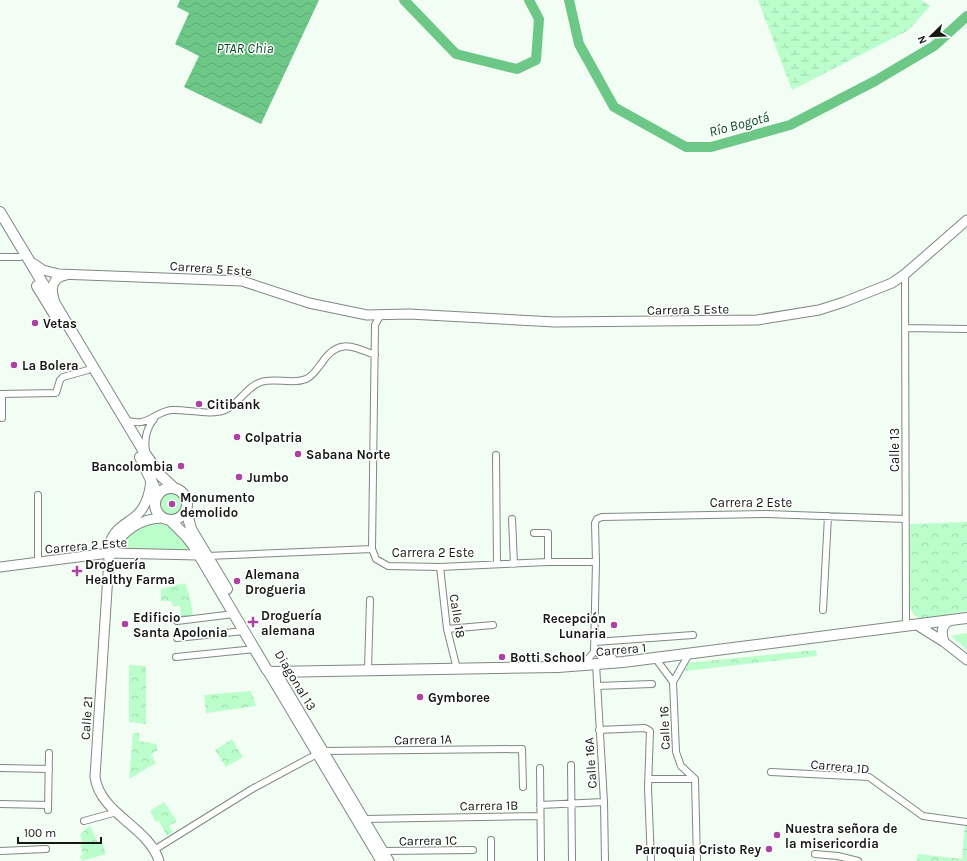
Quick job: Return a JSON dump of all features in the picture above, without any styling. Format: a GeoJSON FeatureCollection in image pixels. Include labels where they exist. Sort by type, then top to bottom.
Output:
{"type":"FeatureCollection","features":[{"type":"Feature","properties":{"kind":"main road"},"geometry":{"type":"LineString","coordinates":[[0,212],[25,259],[151,480],[158,495],[156,508],[166,519],[180,518],[186,510],[188,503],[185,496],[181,491],[174,488],[159,474],[146,455],[54,299],[25,259],[0,224]]}},
{"type":"Feature","properties":{"kind":"main road"},"geometry":{"type":"LineString","coordinates":[[158,495],[167,488],[174,488]]}},
{"type":"Feature","properties":{"kind":"main road","name":"Diagonal 13"},"geometry":{"type":"LineString","coordinates":[[186,510],[191,529],[202,555],[244,631],[271,671]]}},
{"type":"Feature","properties":{"kind":"main road","name":"Diagonal 13"},"geometry":{"type":"LineString","coordinates":[[166,519],[186,536],[202,555],[271,671]]}},
{"type":"Feature","properties":{"kind":"main road","name":"Carrera 1"},"geometry":{"type":"LineString","coordinates":[[271,671],[558,667],[656,659],[967,618]]}},
{"type":"Feature","properties":{"kind":"street","name":"Carrera 5 Este"},"geometry":{"type":"LineString","coordinates":[[25,259],[51,273],[245,281],[302,301],[349,312],[367,314],[555,322],[757,320],[791,316],[844,302],[892,283],[905,274],[967,220]]}},
{"type":"Feature","properties":{"kind":"street"},"geometry":{"type":"LineString","coordinates":[[0,257],[25,259]]}},
{"type":"Feature","properties":{"kind":"street"},"geometry":{"type":"LineString","coordinates":[[54,299],[52,286],[61,276],[67,274]]}},
{"type":"Feature","properties":{"kind":"street","name":"Calle 13"},"geometry":{"type":"LineString","coordinates":[[905,274],[906,626]]}},
{"type":"Feature","properties":{"kind":"street"},"geometry":{"type":"LineString","coordinates":[[367,314],[375,325]]}},
{"type":"Feature","properties":{"kind":"street"},"geometry":{"type":"LineString","coordinates":[[372,549],[375,325],[382,314]]}},
{"type":"Feature","properties":{"kind":"street"},"geometry":{"type":"LineString","coordinates":[[905,328],[967,329]]}},
{"type":"Feature","properties":{"kind":"street"},"geometry":{"type":"LineString","coordinates":[[125,420],[143,422],[171,410],[215,412],[225,410],[260,382],[270,380],[301,381],[311,377],[328,354],[340,347],[352,347],[375,355]]}},
{"type":"Feature","properties":{"kind":"street"},"geometry":{"type":"LineString","coordinates":[[2,418],[1,394],[56,393],[60,380],[63,377],[88,370]]}},
{"type":"Feature","properties":{"kind":"street"},"geometry":{"type":"LineString","coordinates":[[146,455],[146,436],[148,428],[157,416]]}},
{"type":"Feature","properties":{"kind":"street"},"geometry":{"type":"LineString","coordinates":[[496,454],[497,564]]}},
{"type":"Feature","properties":{"kind":"street","name":"Calle 21"},"geometry":{"type":"LineString","coordinates":[[151,480],[150,492],[145,504],[138,514],[114,532],[110,542],[95,777],[100,794],[154,850],[159,861]]}},
{"type":"Feature","properties":{"kind":"street"},"geometry":{"type":"LineString","coordinates":[[38,495],[38,562]]}},
{"type":"Feature","properties":{"kind":"street","name":"Carrera 2 Este"},"geometry":{"type":"LineString","coordinates":[[0,567],[109,553],[202,555],[372,549],[376,559],[388,566],[440,567],[548,562],[596,562],[595,523],[597,519],[602,516],[767,514],[905,519]]}},
{"type":"Feature","properties":{"kind":"street"},"geometry":{"type":"LineString","coordinates":[[823,610],[828,516]]}},
{"type":"Feature","properties":{"kind":"street"},"geometry":{"type":"LineString","coordinates":[[109,553],[125,534],[138,523],[154,518],[166,519]]}},
{"type":"Feature","properties":{"kind":"street"},"geometry":{"type":"LineString","coordinates":[[512,519],[514,564]]}},
{"type":"Feature","properties":{"kind":"street"},"geometry":{"type":"LineString","coordinates":[[534,534],[548,533],[548,562]]}},
{"type":"Feature","properties":{"kind":"street"},"geometry":{"type":"LineString","coordinates":[[125,534],[122,541],[123,546],[128,552],[132,553]]}},
{"type":"Feature","properties":{"kind":"street"},"geometry":{"type":"LineString","coordinates":[[558,667],[569,662],[588,659],[594,652],[596,562]]}},
{"type":"Feature","properties":{"kind":"street","name":"Calle 18"},"geometry":{"type":"LineString","coordinates":[[440,567],[447,629],[457,669]]}},
{"type":"Feature","properties":{"kind":"street"},"geometry":{"type":"LineString","coordinates":[[368,670],[370,600]]}},
{"type":"Feature","properties":{"kind":"street"},"geometry":{"type":"LineString","coordinates":[[178,621],[234,614]]}},
{"type":"Feature","properties":{"kind":"street"},"geometry":{"type":"LineString","coordinates":[[944,642],[942,630],[944,625],[950,620]]}},
{"type":"Feature","properties":{"kind":"street"},"geometry":{"type":"LineString","coordinates":[[447,629],[493,625]]}},
{"type":"Feature","properties":{"kind":"street"},"geometry":{"type":"LineString","coordinates":[[918,625],[944,642],[967,660]]}},
{"type":"Feature","properties":{"kind":"street"},"geometry":{"type":"LineString","coordinates":[[177,638],[244,631]]}},
{"type":"Feature","properties":{"kind":"street"},"geometry":{"type":"LineString","coordinates":[[595,644],[693,635]]}},
{"type":"Feature","properties":{"kind":"street"},"geometry":{"type":"LineString","coordinates":[[595,644],[597,652],[601,657],[615,658],[623,662]]}},
{"type":"Feature","properties":{"kind":"street"},"geometry":{"type":"LineString","coordinates":[[176,657],[256,650]]}},
{"type":"Feature","properties":{"kind":"street"},"geometry":{"type":"LineString","coordinates":[[656,659],[673,682],[688,654]]}},
{"type":"Feature","properties":{"kind":"street","name":"Calle 16A"},"geometry":{"type":"LineString","coordinates":[[596,664],[604,802],[605,861]]}},
{"type":"Feature","properties":{"kind":"street","name":"Diagonal 13"},"geometry":{"type":"LineString","coordinates":[[271,671],[382,861]]}},
{"type":"Feature","properties":{"kind":"street","name":"Calle 16"},"geometry":{"type":"LineString","coordinates":[[673,682],[677,758],[682,768],[695,779]]}},
{"type":"Feature","properties":{"kind":"street"},"geometry":{"type":"LineString","coordinates":[[597,686],[652,684]]}},
{"type":"Feature","properties":{"kind":"street","name":"Calle 16"},"geometry":{"type":"LineString","coordinates":[[599,730],[645,728],[649,730],[651,861]]}},
{"type":"Feature","properties":{"kind":"street","name":"Carrera 1A"},"geometry":{"type":"LineString","coordinates":[[154,850],[252,789],[320,753],[522,750],[523,787]]}},
{"type":"Feature","properties":{"kind":"street"},"geometry":{"type":"LineString","coordinates":[[0,804],[48,808],[49,753]]}},
{"type":"Feature","properties":{"kind":"street","name":"Diagonal 13"},"geometry":{"type":"LineString","coordinates":[[320,753],[363,818],[389,861]]}},
{"type":"Feature","properties":{"kind":"street"},"geometry":{"type":"LineString","coordinates":[[571,765],[572,861]]}},
{"type":"Feature","properties":{"kind":"street"},"geometry":{"type":"LineString","coordinates":[[0,768],[49,769]]}},
{"type":"Feature","properties":{"kind":"street"},"geometry":{"type":"LineString","coordinates":[[540,768],[542,861]]}},
{"type":"Feature","properties":{"kind":"street","name":"Carrera 1D"},"geometry":{"type":"LineString","coordinates":[[771,772],[869,777],[923,816],[967,822]]}},
{"type":"Feature","properties":{"kind":"street"},"geometry":{"type":"LineString","coordinates":[[649,780],[695,779],[697,861]]}},
{"type":"Feature","properties":{"kind":"street"},"geometry":{"type":"LineString","coordinates":[[540,805],[604,802]]}},
{"type":"Feature","properties":{"kind":"street"},"geometry":{"type":"LineString","coordinates":[[84,821],[117,812]]}},
{"type":"Feature","properties":{"kind":"street","name":"Carrera 1B"},"geometry":{"type":"LineString","coordinates":[[363,818],[540,816]]}},
{"type":"Feature","properties":{"kind":"street"},"geometry":{"type":"LineString","coordinates":[[490,840],[491,861]]}},
{"type":"Feature","properties":{"kind":"street"},"geometry":{"type":"LineString","coordinates":[[0,851],[46,849]]}},
{"type":"Feature","properties":{"kind":"street","name":"Carrera 1C"},"geometry":{"type":"LineString","coordinates":[[383,851],[473,850]]}},
{"type":"Feature","properties":{"kind":"street"},"geometry":{"type":"LineString","coordinates":[[815,854],[838,856],[858,861]]}},
{"type":"Feature","properties":{"kind":"green space"},"geometry":{"type":"Polygon","coordinates":[[[758,0],[921,0],[930,6],[909,30],[792,90],[758,0]]]}},
{"type":"Feature","properties":{"kind":"green space"},"geometry":{"type":"Polygon","coordinates":[[[167,493],[175,493],[182,500],[182,508],[175,515],[167,515],[160,508],[160,500],[167,493]]]}},
{"type":"Feature","properties":{"kind":"green space"},"geometry":{"type":"Polygon","coordinates":[[[967,522],[967,611],[921,619],[914,615],[910,608],[910,524],[967,522]]]}},
{"type":"Feature","properties":{"kind":"green space"},"geometry":{"type":"Polygon","coordinates":[[[151,523],[158,523],[172,529],[188,546],[187,549],[128,549],[125,547],[124,545],[132,531],[151,523]]]}},
{"type":"Feature","properties":{"kind":"green space"},"geometry":{"type":"Polygon","coordinates":[[[185,583],[190,597],[193,616],[181,617],[180,606],[173,606],[171,601],[161,601],[161,589],[185,583]]]}},
{"type":"Feature","properties":{"kind":"green space"},"geometry":{"type":"Polygon","coordinates":[[[967,633],[967,650],[951,636],[967,633]]]}},
{"type":"Feature","properties":{"kind":"green space"},"geometry":{"type":"Polygon","coordinates":[[[816,650],[817,656],[685,671],[688,663],[816,650]]]}},
{"type":"Feature","properties":{"kind":"green space"},"geometry":{"type":"Polygon","coordinates":[[[129,665],[146,666],[146,724],[129,722],[129,665]]]}},
{"type":"Feature","properties":{"kind":"green space"},"geometry":{"type":"Polygon","coordinates":[[[251,691],[256,706],[206,713],[204,695],[251,691]]]}},
{"type":"Feature","properties":{"kind":"green space"},"geometry":{"type":"Polygon","coordinates":[[[133,733],[140,733],[139,741],[156,744],[158,750],[151,754],[156,763],[129,779],[133,733]]]}},
{"type":"Feature","properties":{"kind":"green space"},"geometry":{"type":"Polygon","coordinates":[[[232,739],[243,757],[226,767],[215,750],[232,739]]]}},
{"type":"Feature","properties":{"kind":"green space"},"geometry":{"type":"Polygon","coordinates":[[[164,802],[177,821],[169,826],[173,832],[167,836],[159,821],[156,822],[150,811],[164,802]]]}},
{"type":"Feature","properties":{"kind":"green space"},"geometry":{"type":"Polygon","coordinates":[[[965,824],[967,824],[967,861],[917,861],[918,854],[962,859],[965,824]]]}},
{"type":"Feature","properties":{"kind":"green space"},"geometry":{"type":"Polygon","coordinates":[[[90,825],[98,843],[102,842],[106,854],[82,861],[80,856],[83,854],[80,845],[83,844],[80,835],[90,825]]]}},
{"type":"Feature","properties":{"kind":"water","name":"PTAR Chia"},"geometry":{"type":"Polygon","coordinates":[[[180,0],[319,0],[261,124],[184,87],[199,56],[175,44],[189,13],[177,7],[180,0]]]}},
{"type":"Feature","properties":{"kind":"waterway","name":"Río Bogotá"},"geometry":{"type":"LineString","coordinates":[[404,0],[456,54],[517,69],[536,60],[539,19],[529,0]]}},
{"type":"Feature","properties":{"kind":"waterway","name":"Río Bogotá"},"geometry":{"type":"LineString","coordinates":[[569,0],[579,44],[614,107],[686,147],[711,147],[790,125],[875,81],[934,46],[967,16]]}},
{"type":"Feature","properties":{"kind":"place","name":"Vetas"},"geometry":{"type":"Point","coordinates":[35,323]}},
{"type":"Feature","properties":{"kind":"place","name":"La Bolera"},"geometry":{"type":"Point","coordinates":[14,365]}},
{"type":"Feature","properties":{"kind":"place","name":"Citibank"},"geometry":{"type":"Point","coordinates":[199,404]}},
{"type":"Feature","properties":{"kind":"place","name":"Colpatria"},"geometry":{"type":"Point","coordinates":[237,437]}},
{"type":"Feature","properties":{"kind":"place","name":"Sabana Norte"},"geometry":{"type":"Point","coordinates":[298,454]}},
{"type":"Feature","properties":{"kind":"place","name":"Bancolombia"},"geometry":{"type":"Point","coordinates":[181,466]}},
{"type":"Feature","properties":{"kind":"place","name":"Jumbo"},"geometry":{"type":"Point","coordinates":[239,477]}},
{"type":"Feature","properties":{"kind":"place","name":"Monumento demolido"},"geometry":{"type":"Point","coordinates":[172,504]}},
{"type":"Feature","properties":{"kind":"place","name":"Droguería Healthy Farma"},"geometry":{"type":"Point","coordinates":[77,571]}},
{"type":"Feature","properties":{"kind":"place","name":"Alemana Drogueria"},"geometry":{"type":"Point","coordinates":[237,581]}},
{"type":"Feature","properties":{"kind":"place","name":"Droguería alemana"},"geometry":{"type":"Point","coordinates":[253,622]}},
{"type":"Feature","properties":{"kind":"place","name":"Edificio Santa Apolonia"},"geometry":{"type":"Point","coordinates":[125,624]}},
{"type":"Feature","properties":{"kind":"place","name":"Recepción Lunaria"},"geometry":{"type":"Point","coordinates":[614,625]}},
{"type":"Feature","properties":{"kind":"place","name":"Botti School"},"geometry":{"type":"Point","coordinates":[502,657]}},
{"type":"Feature","properties":{"kind":"place","name":"Gymboree"},"geometry":{"type":"Point","coordinates":[420,697]}},
{"type":"Feature","properties":{"kind":"place","name":"Nuestra señora de la misericordia"},"geometry":{"type":"Point","coordinates":[777,835]}},
{"type":"Feature","properties":{"kind":"place","name":"Parroquia Cristo Rey"},"geometry":{"type":"Point","coordinates":[769,849]}}]}
